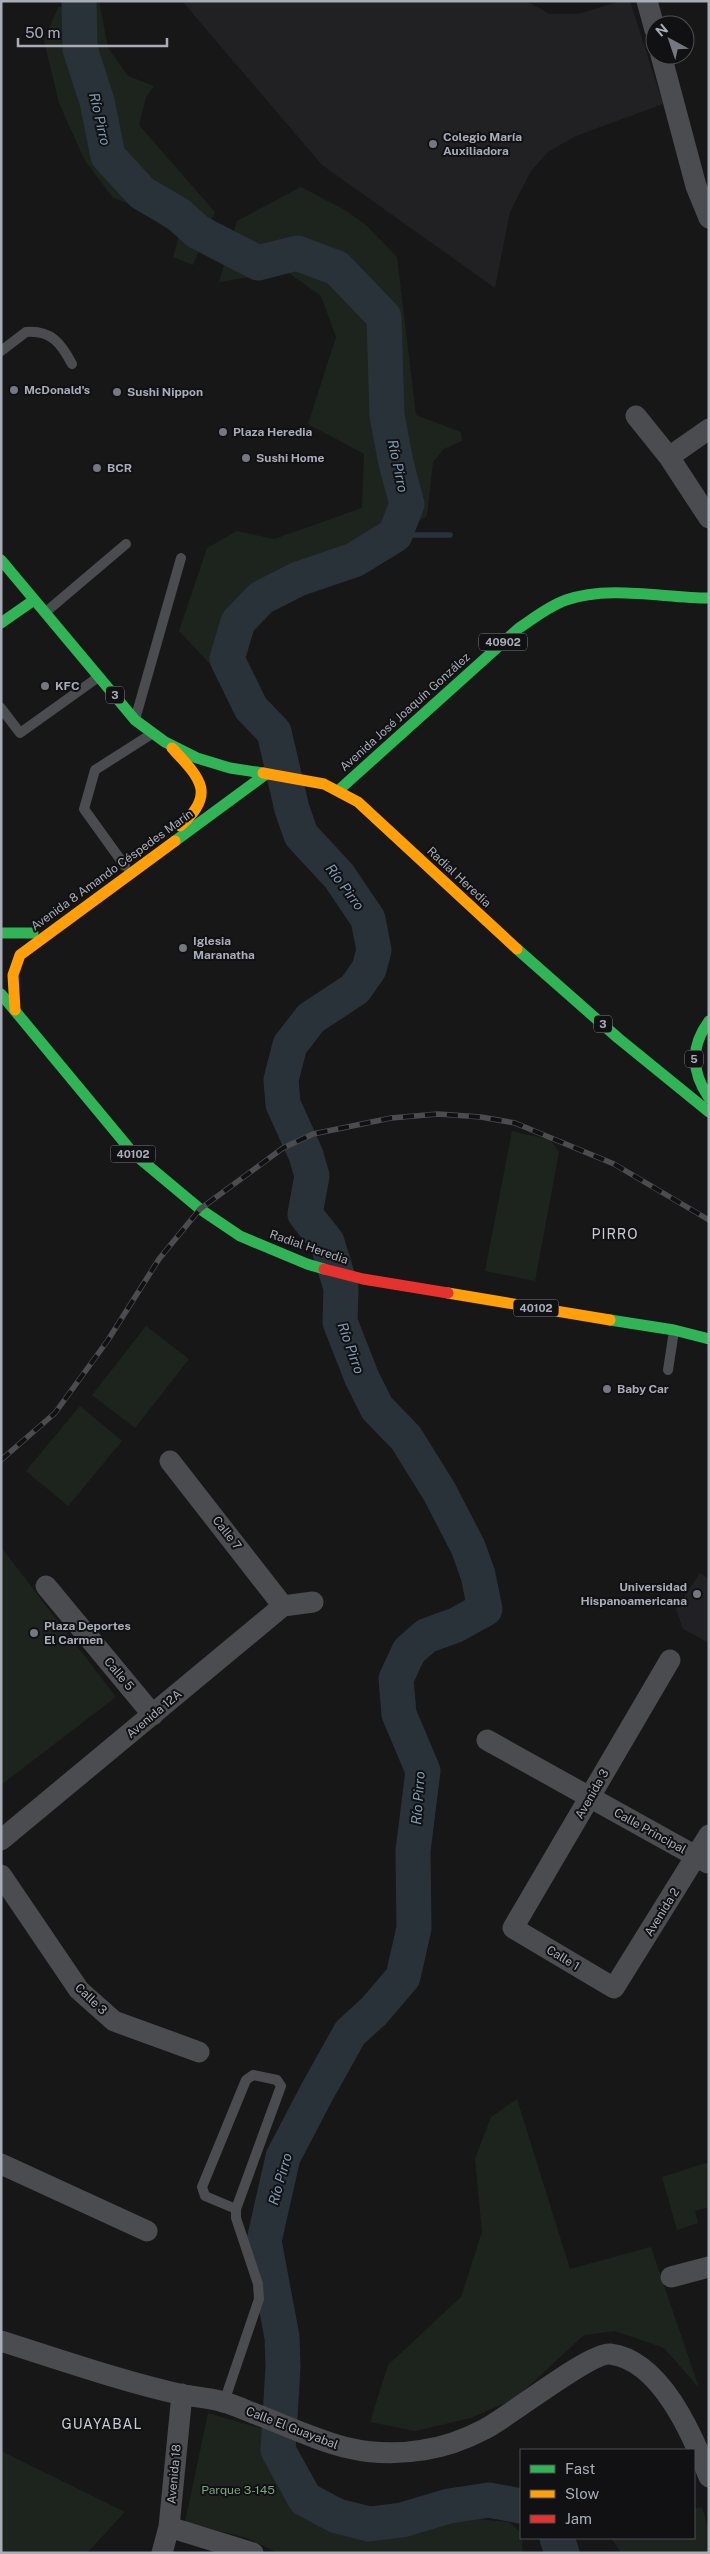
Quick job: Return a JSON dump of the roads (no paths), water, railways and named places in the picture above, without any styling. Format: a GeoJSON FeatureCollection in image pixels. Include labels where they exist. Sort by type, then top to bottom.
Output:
{"type":"FeatureCollection","features":[{"type":"Feature","properties":{"kind":"main road","name":"3"},"geometry":{"type":"LineString","coordinates":[[1,560],[135,720],[152,734],[172,748],[206,762],[269,775]]}},
{"type":"Feature","properties":{"kind":"main road","name":"Avenida José Joaquín González"},"geometry":{"type":"LineString","coordinates":[[340,790],[519,628],[546,609],[573,598],[600,594],[709,598]]}},
{"type":"Feature","properties":{"kind":"main road"},"geometry":{"type":"LineString","coordinates":[[1,623],[34,600]]}},
{"type":"Feature","properties":{"kind":"main road","name":"Avenida 8 Amando Céspedes Marín"},"geometry":{"type":"LineString","coordinates":[[9,951],[191,818],[201,806],[202,794],[192,770],[172,748]]}},
{"type":"Feature","properties":{"kind":"main road","name":"Radial Heredia"},"geometry":{"type":"LineString","coordinates":[[269,775],[315,779],[340,790],[358,802],[500,933],[646,1062],[709,1112]]}},
{"type":"Feature","properties":{"kind":"main road","name":"Avenida 8 Amando Céspedes Marín"},"geometry":{"type":"LineString","coordinates":[[15,1010],[12,977],[14,965],[20,954],[269,775]]}},
{"type":"Feature","properties":{"kind":"main road"},"geometry":{"type":"LineString","coordinates":[[1,933],[33,932]]}},
{"type":"Feature","properties":{"kind":"main road","name":"Radial Heredia"},"geometry":{"type":"LineString","coordinates":[[1,994],[133,1153],[200,1209],[240,1236],[306,1264],[363,1279],[674,1330],[709,1339]]}},
{"type":"Feature","properties":{"kind":"main road","name":"5"},"geometry":{"type":"LineString","coordinates":[[709,1021],[702,1028],[694,1048],[694,1070],[699,1085],[709,1098]]}},
{"type":"Feature","properties":{"kind":"street"},"geometry":{"type":"LineString","coordinates":[[647,1],[651,15]]}},
{"type":"Feature","properties":{"kind":"street"},"geometry":{"type":"LineString","coordinates":[[664,65],[696,186],[709,218]]}},
{"type":"Feature","properties":{"kind":"street"},"geometry":{"type":"LineString","coordinates":[[636,416],[669,457],[709,518]]}},
{"type":"Feature","properties":{"kind":"street"},"geometry":{"type":"LineString","coordinates":[[669,457],[709,429]]}},
{"type":"Feature","properties":{"kind":"street","name":"Calle 7"},"geometry":{"type":"LineString","coordinates":[[170,1461],[283,1606]]}},
{"type":"Feature","properties":{"kind":"street","name":"Calle 5"},"geometry":{"type":"LineString","coordinates":[[46,1586],[153,1716]]}},
{"type":"Feature","properties":{"kind":"street"},"geometry":{"type":"LineString","coordinates":[[283,1606],[312,1602]]}},
{"type":"Feature","properties":{"kind":"street","name":"Avenida 12A"},"geometry":{"type":"LineString","coordinates":[[1,1840],[153,1716],[283,1606]]}},
{"type":"Feature","properties":{"kind":"street","name":"Avenida 3"},"geometry":{"type":"LineString","coordinates":[[513,1928],[670,1660]]}},
{"type":"Feature","properties":{"kind":"street","name":"Calle Principal"},"geometry":{"type":"LineString","coordinates":[[487,1740],[703,1860]]}},
{"type":"Feature","properties":{"kind":"street","name":"Avenida 2"},"geometry":{"type":"LineString","coordinates":[[614,1988],[703,1860],[709,1836]]}},
{"type":"Feature","properties":{"kind":"street","name":"Calle 3"},"geometry":{"type":"LineString","coordinates":[[1,1876],[79,1990],[114,2021],[199,2052]]}},
{"type":"Feature","properties":{"kind":"street","name":"Calle 1"},"geometry":{"type":"LineString","coordinates":[[513,1928],[614,1988]]}},
{"type":"Feature","properties":{"kind":"street"},"geometry":{"type":"LineString","coordinates":[[1,2164],[147,2231]]}},
{"type":"Feature","properties":{"kind":"street"},"geometry":{"type":"LineString","coordinates":[[671,2278],[709,2267]]}},
{"type":"Feature","properties":{"kind":"street","name":"Calle El Guayabal"},"geometry":{"type":"LineString","coordinates":[[1,2341],[182,2394],[224,2402],[339,2447],[382,2455],[423,2450],[454,2443],[485,2429],[530,2401],[583,2363],[601,2354],[611,2354],[634,2362],[670,2396],[692,2433],[709,2477]]}},
{"type":"Feature","properties":{"kind":"street","name":"Avenida 18"},"geometry":{"type":"LineString","coordinates":[[162,2553],[169,2527],[182,2394]]}},
{"type":"Feature","properties":{"kind":"street"},"geometry":{"type":"LineString","coordinates":[[169,2527],[253,2553]]}},
{"type":"Feature","properties":{"kind":"lane"},"geometry":{"type":"LineString","coordinates":[[1,351],[26,332],[40,333],[55,338],[64,349],[72,364]]}},
{"type":"Feature","properties":{"kind":"lane"},"geometry":{"type":"LineString","coordinates":[[45,612],[126,544]]}},
{"type":"Feature","properties":{"kind":"lane"},"geometry":{"type":"LineString","coordinates":[[135,720],[181,558]]}},
{"type":"Feature","properties":{"kind":"lane"},"geometry":{"type":"LineString","coordinates":[[1,708],[20,733],[99,677]]}},
{"type":"Feature","properties":{"kind":"lane"},"geometry":{"type":"LineString","coordinates":[[125,866],[84,808],[94,770],[152,734]]}},
{"type":"Feature","properties":{"kind":"lane"},"geometry":{"type":"LineString","coordinates":[[668,1370],[674,1330]]}},
{"type":"Feature","properties":{"kind":"lane"},"geometry":{"type":"LineString","coordinates":[[224,2402],[260,2299],[258,2284],[236,2218],[236,2209],[281,2086],[277,2080],[254,2075],[246,2080],[202,2187],[205,2196],[236,2209]]}},
{"type":"Feature","properties":{"kind":"waterway","name":"Río Pirro"},"geometry":{"type":"LineString","coordinates":[[79,1],[80,49],[97,101],[108,156],[142,193],[178,214],[198,232],[258,263],[297,253],[337,268],[384,317],[387,415],[396,463],[407,504],[395,535],[354,560],[298,579],[261,598],[238,622],[227,659],[251,708],[274,732],[292,809],[301,835],[339,876],[368,919],[374,950],[369,969],[355,989],[311,1018],[290,1045],[281,1080],[283,1104],[306,1155],[312,1176],[305,1214],[327,1242],[341,1288],[340,1322],[362,1378],[377,1408],[406,1438],[439,1491],[468,1547],[478,1575],[485,1609],[456,1625],[426,1636],[409,1651],[396,1679],[399,1714],[423,1771],[413,1851],[414,1928],[403,1977],[374,2011],[350,2033],[317,2092],[283,2157],[264,2241],[282,2337],[283,2367],[278,2450],[305,2499],[337,2516],[369,2524],[402,2520],[449,2506],[489,2500],[520,2506]]}},
{"type":"Feature","properties":{"kind":"waterway"},"geometry":{"type":"LineString","coordinates":[[395,535],[450,535]]}},
{"type":"Feature","properties":{"kind":"waterway","name":"Río Pirro"},"geometry":{"type":"LineString","coordinates":[[557,2539],[562,2553]]}},
{"type":"Feature","properties":{"kind":"railway"},"geometry":{"type":"LineString","coordinates":[[1,1460],[55,1413],[108,1340],[159,1259],[200,1209],[283,1148],[313,1134],[391,1118],[438,1114],[481,1117],[515,1123],[614,1164],[709,1220]]}},
{"type":"Feature","properties":{"kind":"place","name":"Colegio María Auxiliadora"},"geometry":{"type":"Point","coordinates":[433,144]}},
{"type":"Feature","properties":{"kind":"place","name":"McDonald's"},"geometry":{"type":"Point","coordinates":[14,390]}},
{"type":"Feature","properties":{"kind":"place","name":"Sushi Nippon"},"geometry":{"type":"Point","coordinates":[117,392]}},
{"type":"Feature","properties":{"kind":"place","name":"Plaza Heredia"},"geometry":{"type":"Point","coordinates":[223,432]}},
{"type":"Feature","properties":{"kind":"place","name":"Sushi Home"},"geometry":{"type":"Point","coordinates":[246,458]}},
{"type":"Feature","properties":{"kind":"place","name":"BCR"},"geometry":{"type":"Point","coordinates":[97,468]}},
{"type":"Feature","properties":{"kind":"place","name":"KFC"},"geometry":{"type":"Point","coordinates":[45,686]}},
{"type":"Feature","properties":{"kind":"place","name":"Iglesia Maranatha"},"geometry":{"type":"Point","coordinates":[183,948]}},
{"type":"Feature","properties":{"kind":"place","name":"Baby Car"},"geometry":{"type":"Point","coordinates":[607,1389]}},
{"type":"Feature","properties":{"kind":"place","name":"Universidad Hispanoamericana"},"geometry":{"type":"Point","coordinates":[697,1594]}},
{"type":"Feature","properties":{"kind":"place","name":"Plaza Deportes El Carmen"},"geometry":{"type":"Point","coordinates":[34,1633]}},
{"type":"Feature","properties":{"kind":"district","name":"PIRRO"},"geometry":{"type":"Point","coordinates":[615,1234]}},
{"type":"Feature","properties":{"kind":"district","name":"GUAYABAL"},"geometry":{"type":"Point","coordinates":[102,2424]}},
{"type":"Feature","properties":{"kind":"park label","name":"Parque 3-145"},"geometry":{"type":"Point","coordinates":[238,2490]}}]}
